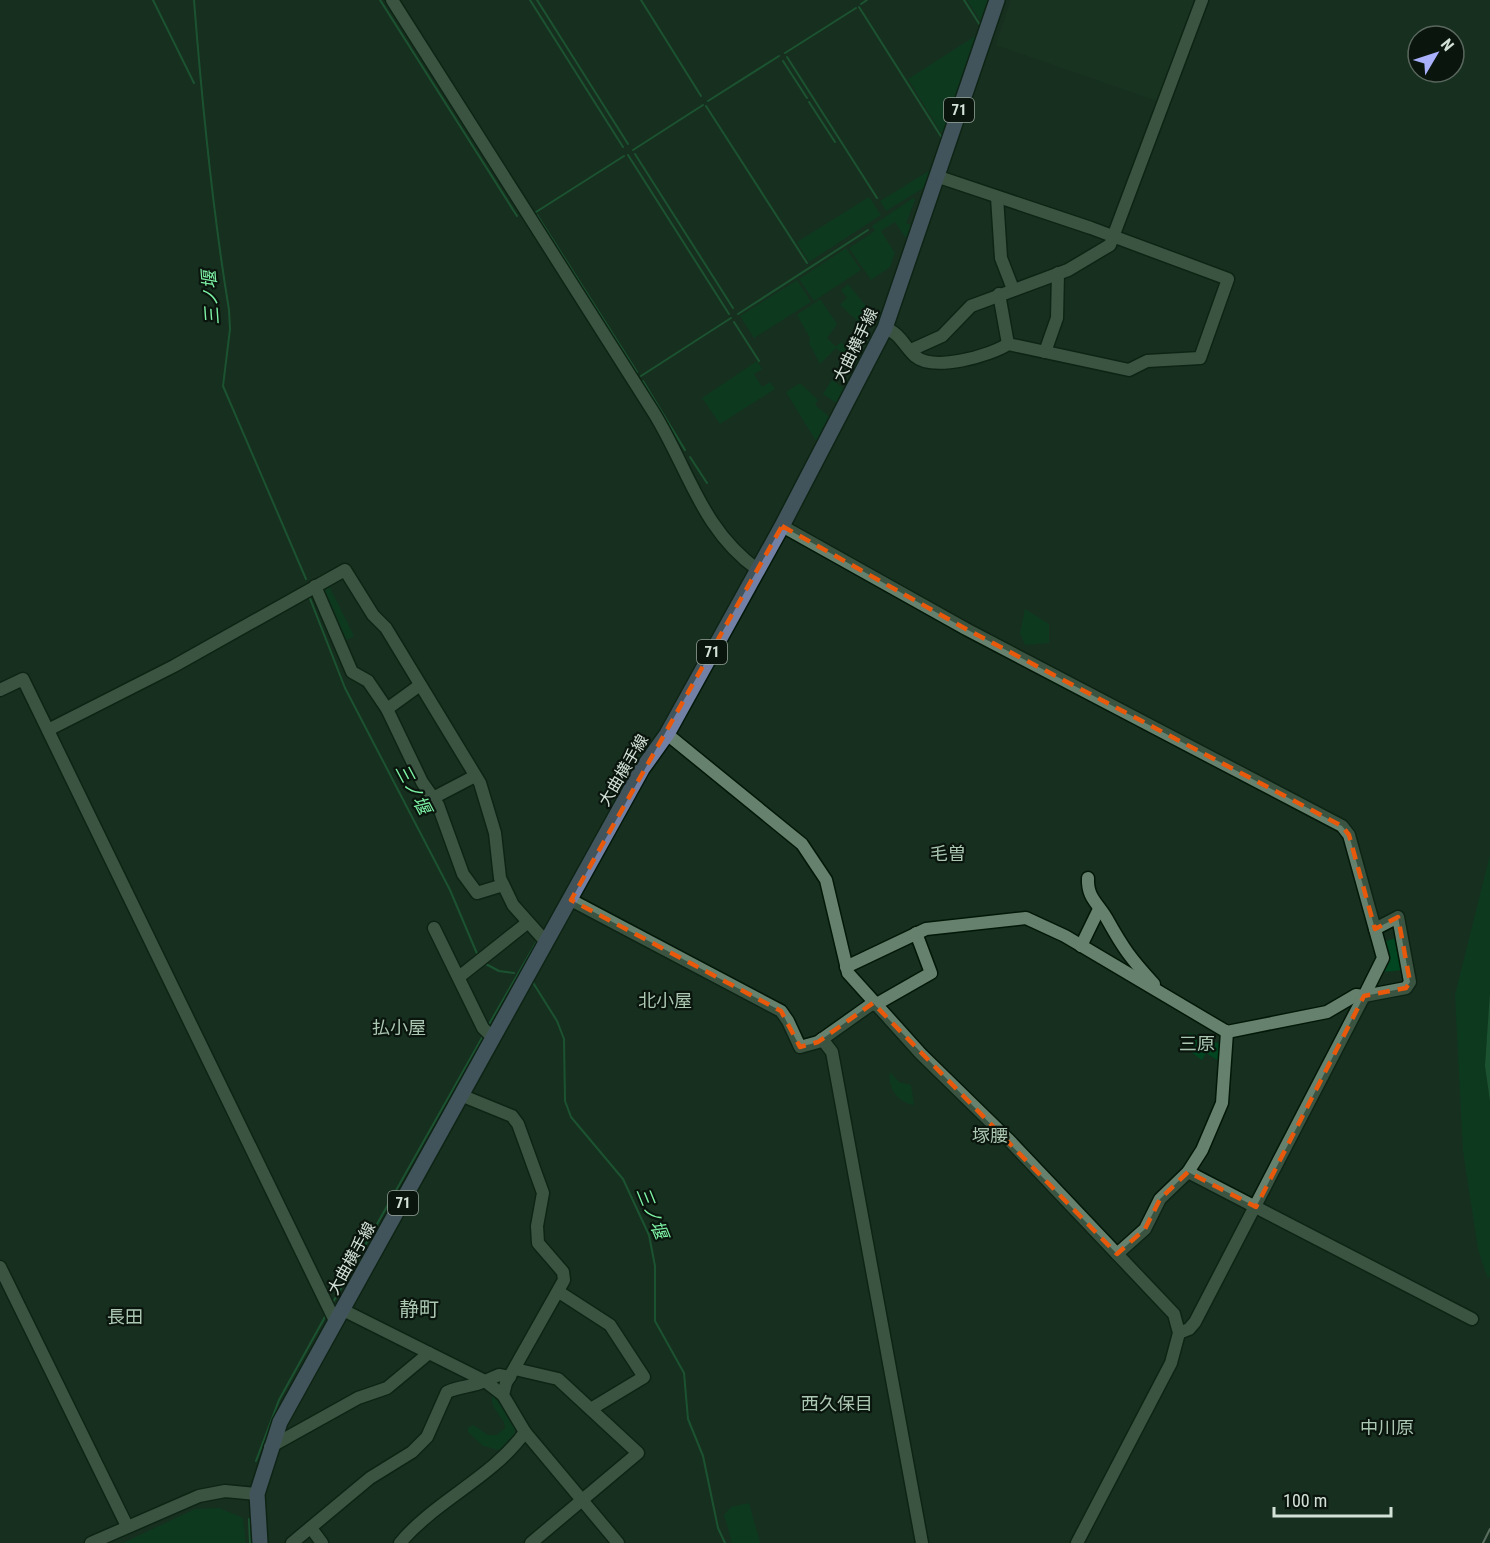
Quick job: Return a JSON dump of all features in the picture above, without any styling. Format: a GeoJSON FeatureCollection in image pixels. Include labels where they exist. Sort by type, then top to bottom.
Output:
{"type":"FeatureCollection","features":[{"type":"Feature","properties":{"kind":"main road","name":"大曲横手線"},"geometry":{"type":"LineString","coordinates":[[260,1543],[257,1494],[270,1447],[280,1422],[463,1096],[642,769],[667,734],[758,570],[885,328],[997,0]]}},
{"type":"Feature","properties":{"kind":"street"},"geometry":{"type":"LineString","coordinates":[[392,0],[663,427],[711,524],[736,554],[758,570]]}},
{"type":"Feature","properties":{"kind":"street"},"geometry":{"type":"LineString","coordinates":[[911,350],[942,336],[971,306],[1013,288],[1058,273],[1110,245],[1202,0]]}},
{"type":"Feature","properties":{"kind":"street"},"geometry":{"type":"LineString","coordinates":[[885,328],[895,332],[916,357],[924,360],[965,360],[985,357],[1008,344],[1129,370],[1147,361],[1200,358],[1228,279],[936,176]]}},
{"type":"Feature","properties":{"kind":"street"},"geometry":{"type":"LineString","coordinates":[[997,197],[1001,258],[1013,288]]}},
{"type":"Feature","properties":{"kind":"street"},"geometry":{"type":"LineString","coordinates":[[1045,352],[1058,318],[1058,273]]}},
{"type":"Feature","properties":{"kind":"street"},"geometry":{"type":"LineString","coordinates":[[999,294],[1008,344]]}},
{"type":"Feature","properties":{"kind":"street"},"geometry":{"type":"LineString","coordinates":[[782,526],[976,634],[1342,826],[1349,835],[1383,958],[1195,1322],[1189,1329],[1179,1333]]}},
{"type":"Feature","properties":{"kind":"street"},"geometry":{"type":"LineString","coordinates":[[48,730],[174,666],[345,570],[373,615],[386,628],[475,776],[495,834],[503,885],[527,923],[546,942]]}},
{"type":"Feature","properties":{"kind":"street"},"geometry":{"type":"LineString","coordinates":[[315,586],[352,672],[368,681],[387,709],[422,782],[438,805],[454,854],[471,888],[477,893],[503,885]]}},
{"type":"Feature","properties":{"kind":"street"},"geometry":{"type":"LineString","coordinates":[[0,690],[23,680],[339,1317],[429,1353],[485,1381],[503,1395],[525,1432],[618,1543]]}},
{"type":"Feature","properties":{"kind":"street"},"geometry":{"type":"LineString","coordinates":[[387,709],[420,685]]}},
{"type":"Feature","properties":{"kind":"street"},"geometry":{"type":"LineString","coordinates":[[667,734],[802,844],[826,880],[848,973],[874,1004],[1174,1314],[1179,1333],[1171,1363],[1077,1543]]}},
{"type":"Feature","properties":{"kind":"street"},"geometry":{"type":"LineString","coordinates":[[433,798],[475,776]]}},
{"type":"Feature","properties":{"kind":"street"},"geometry":{"type":"LineString","coordinates":[[1088,878],[1087,890],[1106,916],[1126,954],[1162,993]]}},
{"type":"Feature","properties":{"kind":"street"},"geometry":{"type":"LineString","coordinates":[[571,900],[781,1011],[800,1047],[818,1042],[874,1004],[930,973],[916,933]]}},
{"type":"Feature","properties":{"kind":"street"},"geometry":{"type":"LineString","coordinates":[[1081,946],[1099,909]]}},
{"type":"Feature","properties":{"kind":"street"},"geometry":{"type":"LineString","coordinates":[[846,967],[926,929],[1026,918],[1081,946],[1227,1032],[1327,1012],[1356,995],[1364,996],[1406,988],[1410,982],[1398,917],[1376,929]]}},
{"type":"Feature","properties":{"kind":"street"},"geometry":{"type":"LineString","coordinates":[[459,977],[527,923]]}},
{"type":"Feature","properties":{"kind":"street"},"geometry":{"type":"LineString","coordinates":[[434,928],[483,1028],[494,1038]]}},
{"type":"Feature","properties":{"kind":"street"},"geometry":{"type":"LineString","coordinates":[[1117,1254],[1145,1229],[1160,1199],[1188,1172],[1202,1150],[1222,1103],[1227,1032]]}},
{"type":"Feature","properties":{"kind":"street"},"geometry":{"type":"LineString","coordinates":[[822,1039],[831,1052],[922,1543]]}},
{"type":"Feature","properties":{"kind":"street"},"geometry":{"type":"LineString","coordinates":[[463,1096],[512,1116],[518,1124],[543,1193],[537,1226],[538,1243],[563,1272],[564,1280],[559,1292],[512,1373],[503,1395]]}},
{"type":"Feature","properties":{"kind":"street"},"geometry":{"type":"LineString","coordinates":[[1188,1172],[1472,1319]]}},
{"type":"Feature","properties":{"kind":"street"},"geometry":{"type":"LineString","coordinates":[[0,1267],[127,1526]]}},
{"type":"Feature","properties":{"kind":"street"},"geometry":{"type":"LineString","coordinates":[[559,1292],[610,1324],[644,1377],[591,1409]]}},
{"type":"Feature","properties":{"kind":"street"},"geometry":{"type":"LineString","coordinates":[[270,1447],[358,1398],[387,1388],[429,1353]]}},
{"type":"Feature","properties":{"kind":"street"},"geometry":{"type":"LineString","coordinates":[[292,1543],[370,1478],[412,1452],[427,1437],[447,1392],[459,1387],[473,1387],[499,1375],[512,1373],[558,1379],[638,1453],[531,1543]]}},
{"type":"Feature","properties":{"kind":"street"},"geometry":{"type":"LineString","coordinates":[[400,1543],[427,1516],[512,1450],[525,1432]]}},
{"type":"Feature","properties":{"kind":"street"},"geometry":{"type":"LineString","coordinates":[[91,1543],[199,1496],[225,1491],[257,1494]]}},
{"type":"Feature","properties":{"kind":"street"},"geometry":{"type":"LineString","coordinates":[[310,1528],[322,1543]]}},
{"type":"Feature","properties":{"kind":"highlighted area"},"geometry":{"type":"Polygon","coordinates":[[[782,526],[966,629],[1342,826],[1349,835],[1375,929],[1398,917],[1410,982],[1406,988],[1364,996],[1256,1207],[1188,1172],[1160,1199],[1145,1229],[1117,1254],[873,1003],[818,1042],[800,1047],[781,1011],[571,900],[782,526]]]}},
{"type":"Feature","properties":{"kind":"shaded area"},"geometry":{"type":"Polygon","coordinates":[[[967,0],[989,0],[982,23],[967,0]]]}},
{"type":"Feature","properties":{"kind":"shaded area"},"geometry":{"type":"Polygon","coordinates":[[[1011,0],[1197,0],[1160,102],[996,45],[1011,0]]]}},
{"type":"Feature","properties":{"kind":"shaded area"},"geometry":{"type":"Polygon","coordinates":[[[980,33],[944,134],[942,134],[908,79],[980,33]]]}},
{"type":"Feature","properties":{"kind":"shaded area"},"geometry":{"type":"Polygon","coordinates":[[[929,171],[925,187],[886,211],[880,201],[929,171]]]}},
{"type":"Feature","properties":{"kind":"shaded area"},"geometry":{"type":"Polygon","coordinates":[[[869,197],[881,215],[809,262],[797,242],[869,197]]]}},
{"type":"Feature","properties":{"kind":"shaded area"},"geometry":{"type":"Polygon","coordinates":[[[913,198],[915,200],[906,223],[913,226],[908,241],[895,222],[881,231],[895,253],[890,267],[871,280],[849,248],[875,231],[872,226],[913,198]]]}},
{"type":"Feature","properties":{"kind":"shaded area"},"geometry":{"type":"Polygon","coordinates":[[[846,248],[861,270],[814,301],[799,279],[846,248]]]}},
{"type":"Feature","properties":{"kind":"shaded area"},"geometry":{"type":"Polygon","coordinates":[[[797,280],[811,302],[754,338],[740,316],[797,280]]]}},
{"type":"Feature","properties":{"kind":"shaded area"},"geometry":{"type":"Polygon","coordinates":[[[848,284],[874,316],[863,326],[840,305],[847,298],[841,290],[848,284]]]}},
{"type":"Feature","properties":{"kind":"shaded area"},"geometry":{"type":"Polygon","coordinates":[[[820,299],[837,324],[827,338],[836,347],[841,342],[860,357],[854,364],[836,348],[820,364],[809,343],[810,338],[797,315],[820,299]]]}},
{"type":"Feature","properties":{"kind":"shaded area"},"geometry":{"type":"Polygon","coordinates":[[[757,361],[762,369],[754,374],[762,387],[770,382],[775,389],[720,424],[702,398],[757,361]]]}},
{"type":"Feature","properties":{"kind":"shaded area"},"geometry":{"type":"Polygon","coordinates":[[[832,380],[847,390],[838,404],[823,394],[832,380]]]}},
{"type":"Feature","properties":{"kind":"shaded area"},"geometry":{"type":"Polygon","coordinates":[[[800,383],[818,400],[815,405],[831,418],[816,441],[786,392],[800,383]]]}},
{"type":"Feature","properties":{"kind":"shaded area"},"geometry":{"type":"Polygon","coordinates":[[[329,586],[354,636],[342,642],[322,590],[329,586]]]}},
{"type":"Feature","properties":{"kind":"shaded area"},"geometry":{"type":"Polygon","coordinates":[[[1025,609],[1049,624],[1049,643],[1025,645],[1020,633],[1025,609]]]}},
{"type":"Feature","properties":{"kind":"shaded area"},"geometry":{"type":"Polygon","coordinates":[[[1490,855],[1490,992],[1485,1066],[1490,1101],[1490,1275],[1488,1279],[1478,1249],[1463,1151],[1455,995],[1490,855]]]}},
{"type":"Feature","properties":{"kind":"shaded area"},"geometry":{"type":"Polygon","coordinates":[[[1398,937],[1404,970],[1383,972],[1383,942],[1398,937]]]}},
{"type":"Feature","properties":{"kind":"shaded area"},"geometry":{"type":"Polygon","coordinates":[[[1490,992],[1490,1101],[1485,1066],[1490,992]]]}},
{"type":"Feature","properties":{"kind":"shaded area"},"geometry":{"type":"Polygon","coordinates":[[[1189,1033],[1204,1037],[1204,1040],[1223,1044],[1222,1063],[1206,1053],[1202,1060],[1184,1047],[1189,1033]]]}},
{"type":"Feature","properties":{"kind":"shaded area"},"geometry":{"type":"Polygon","coordinates":[[[890,1072],[899,1082],[911,1085],[914,1105],[895,1094],[890,1084],[890,1072]]]}},
{"type":"Feature","properties":{"kind":"shaded area"},"geometry":{"type":"Polygon","coordinates":[[[494,1392],[515,1426],[515,1436],[503,1451],[483,1446],[468,1432],[468,1428],[473,1425],[488,1435],[497,1435],[505,1428],[504,1422],[493,1406],[491,1393],[494,1392]]]}},
{"type":"Feature","properties":{"kind":"shaded area"},"geometry":{"type":"Polygon","coordinates":[[[749,1503],[760,1543],[732,1543],[724,1515],[731,1507],[749,1503]]]}},
{"type":"Feature","properties":{"kind":"shaded area"},"geometry":{"type":"Polygon","coordinates":[[[219,1508],[243,1518],[246,1543],[123,1543],[195,1509],[219,1508]]]}},
{"type":"Feature","properties":{"kind":"waterway"},"geometry":{"type":"LineString","coordinates":[[153,0],[194,83]]}},
{"type":"Feature","properties":{"kind":"waterway","name":"三ノ堰"},"geometry":{"type":"LineString","coordinates":[[194,0],[208,155],[229,310],[230,329],[223,386],[306,579]]}},
{"type":"Feature","properties":{"kind":"waterway"},"geometry":{"type":"LineString","coordinates":[[380,0],[517,216]]}},
{"type":"Feature","properties":{"kind":"waterway"},"geometry":{"type":"LineString","coordinates":[[530,0],[623,147]]}},
{"type":"Feature","properties":{"kind":"waterway"},"geometry":{"type":"LineString","coordinates":[[537,0],[628,144]]}},
{"type":"Feature","properties":{"kind":"waterway"},"geometry":{"type":"LineString","coordinates":[[641,0],[701,96]]}},
{"type":"Feature","properties":{"kind":"waterway"},"geometry":{"type":"LineString","coordinates":[[861,4],[867,0]]}},
{"type":"Feature","properties":{"kind":"waterway"},"geometry":{"type":"LineString","coordinates":[[964,0],[980,25]]}},
{"type":"Feature","properties":{"kind":"waterway"},"geometry":{"type":"LineString","coordinates":[[859,7],[942,138]]}},
{"type":"Feature","properties":{"kind":"waterway"},"geometry":{"type":"LineString","coordinates":[[785,53],[856,8]]}},
{"type":"Feature","properties":{"kind":"waterway"},"geometry":{"type":"LineString","coordinates":[[418,30],[530,206]]}},
{"type":"Feature","properties":{"kind":"waterway"},"geometry":{"type":"LineString","coordinates":[[708,101],[779,56]]}},
{"type":"Feature","properties":{"kind":"waterway"},"geometry":{"type":"LineString","coordinates":[[787,57],[877,198]]}},
{"type":"Feature","properties":{"kind":"waterway"},"geometry":{"type":"LineString","coordinates":[[783,61],[807,98]]}},
{"type":"Feature","properties":{"kind":"waterway"},"geometry":{"type":"LineString","coordinates":[[809,102],[835,142]]}},
{"type":"Feature","properties":{"kind":"waterway"},"geometry":{"type":"LineString","coordinates":[[633,150],[703,105]]}},
{"type":"Feature","properties":{"kind":"waterway"},"geometry":{"type":"LineString","coordinates":[[706,106],[807,263]]}},
{"type":"Feature","properties":{"kind":"waterway"},"geometry":{"type":"LineString","coordinates":[[635,154],[733,308]]}},
{"type":"Feature","properties":{"kind":"waterway"},"geometry":{"type":"LineString","coordinates":[[628,155],[729,314]]}},
{"type":"Feature","properties":{"kind":"waterway"},"geometry":{"type":"LineString","coordinates":[[536,212],[624,156]]}},
{"type":"Feature","properties":{"kind":"waterway"},"geometry":{"type":"LineString","coordinates":[[537,215],[637,372]]}},
{"type":"Feature","properties":{"kind":"waterway"},"geometry":{"type":"LineString","coordinates":[[738,314],[868,230]]}},
{"type":"Feature","properties":{"kind":"waterway"},"geometry":{"type":"LineString","coordinates":[[641,376],[731,318]]}},
{"type":"Feature","properties":{"kind":"waterway"},"geometry":{"type":"LineString","coordinates":[[734,322],[759,361]]}},
{"type":"Feature","properties":{"kind":"waterway"},"geometry":{"type":"LineString","coordinates":[[643,381],[685,450]]}},
{"type":"Feature","properties":{"kind":"waterway"},"geometry":{"type":"LineString","coordinates":[[690,457],[707,483]]}},
{"type":"Feature","properties":{"kind":"waterway","name":"三ノ堰"},"geometry":{"type":"LineString","coordinates":[[309,596],[345,688],[450,890],[478,956]]}},
{"type":"Feature","properties":{"kind":"waterway"},"geometry":{"type":"LineString","coordinates":[[488,1026],[537,941]]}},
{"type":"Feature","properties":{"kind":"waterway","name":"三ノ堰"},"geometry":{"type":"LineString","coordinates":[[484,963],[499,971],[514,973]]}},
{"type":"Feature","properties":{"kind":"waterway","name":"三ノ堰"},"geometry":{"type":"LineString","coordinates":[[532,981],[557,1021],[564,1039],[565,1101],[571,1117],[623,1179],[649,1235],[655,1266],[655,1321],[684,1373],[688,1419],[703,1456],[718,1528],[725,1543]]}},
{"type":"Feature","properties":{"kind":"waterway"},"geometry":{"type":"LineString","coordinates":[[332,1304],[483,1036]]}},
{"type":"Feature","properties":{"kind":"waterway"},"geometry":{"type":"LineString","coordinates":[[256,1461],[279,1400],[326,1315]]}},
{"type":"Feature","properties":{"kind":"waterway"},"geometry":{"type":"LineString","coordinates":[[249,1519],[250,1543]]}},
{"type":"Feature","properties":{"kind":"railway"},"geometry":{"type":"LineString","coordinates":[[1483,1543],[1490,1529]]}},
{"type":"Feature","properties":{"kind":"district","name":"毛曽"},"geometry":{"type":"Point","coordinates":[948,854]}},
{"type":"Feature","properties":{"kind":"district","name":"北小屋"},"geometry":{"type":"Point","coordinates":[665,1001]}},
{"type":"Feature","properties":{"kind":"district","name":"払小屋"},"geometry":{"type":"Point","coordinates":[399,1028]}},
{"type":"Feature","properties":{"kind":"district","name":"三原"},"geometry":{"type":"Point","coordinates":[1197,1044]}},
{"type":"Feature","properties":{"kind":"district","name":"塚腰"},"geometry":{"type":"Point","coordinates":[990,1136]}},
{"type":"Feature","properties":{"kind":"district","name":"静町"},"geometry":{"type":"Point","coordinates":[419,1309]}},
{"type":"Feature","properties":{"kind":"district","name":"長田"},"geometry":{"type":"Point","coordinates":[125,1317]}},
{"type":"Feature","properties":{"kind":"district","name":"西久保目"},"geometry":{"type":"Point","coordinates":[837,1404]}},
{"type":"Feature","properties":{"kind":"district","name":"中川原"},"geometry":{"type":"Point","coordinates":[1387,1428]}}]}
